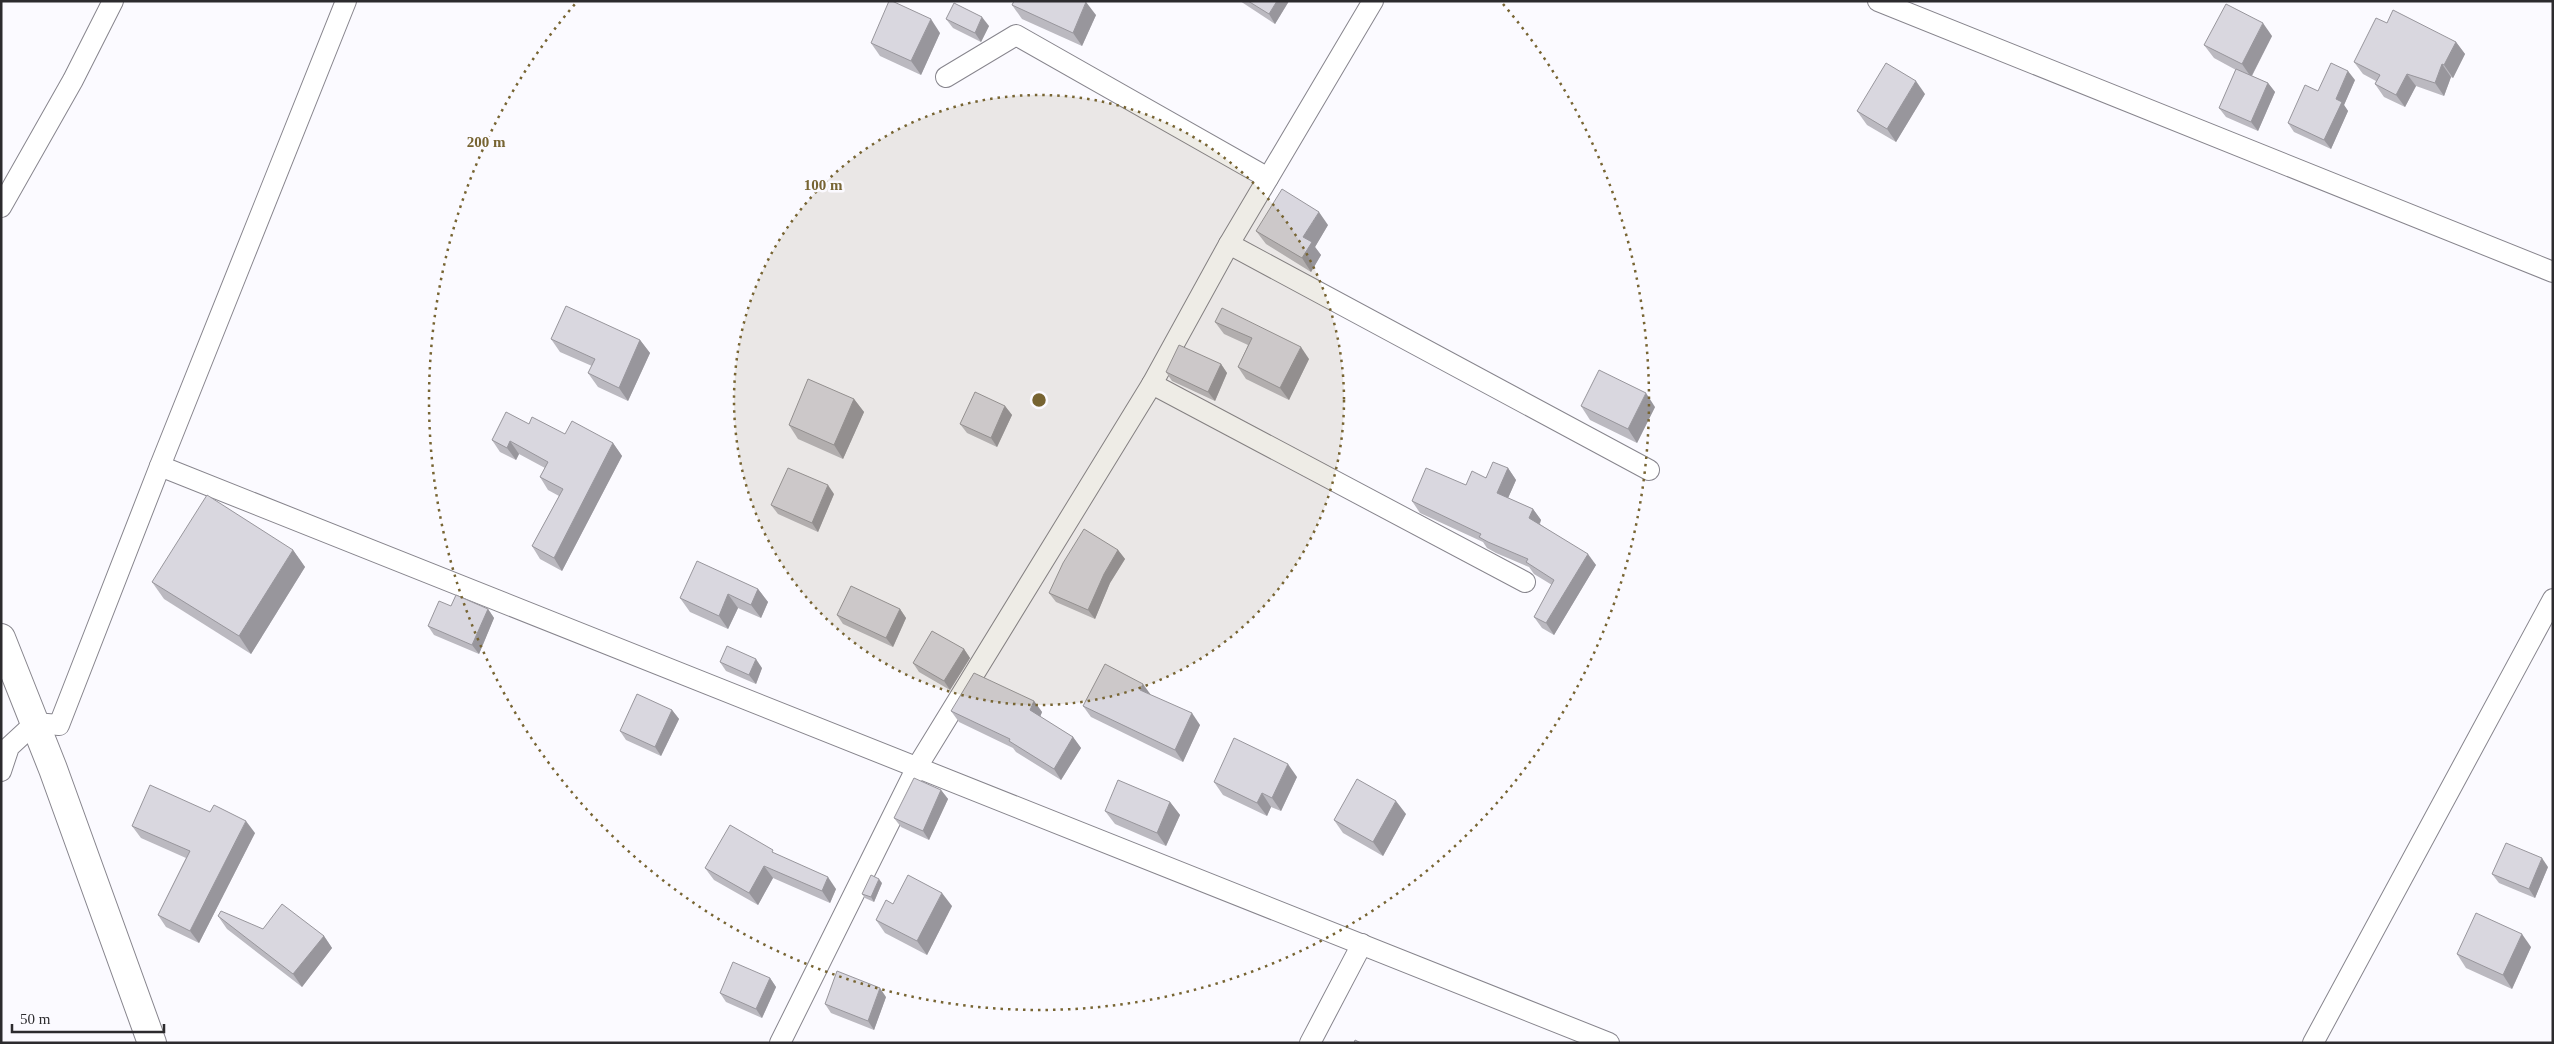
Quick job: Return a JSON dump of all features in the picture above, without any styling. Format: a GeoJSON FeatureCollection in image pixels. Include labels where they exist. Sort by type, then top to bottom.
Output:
{"type":"FeatureCollection","features":[{"type":"Feature","properties":{"kind":"street"},"geometry":{"type":"LineString","coordinates":[[1,207],[73,80],[113,1]]}},
{"type":"Feature","properties":{"kind":"street"},"geometry":{"type":"LineString","coordinates":[[1,771],[9,747],[35,723],[59,725],[160,466],[346,1]]}},
{"type":"Feature","properties":{"kind":"street"},"geometry":{"type":"LineString","coordinates":[[780,1043],[917,767],[1152,384],[1229,244],[1373,1]]}},
{"type":"Feature","properties":{"kind":"street"},"geometry":{"type":"LineString","coordinates":[[1878,1],[2553,272]]}},
{"type":"Feature","properties":{"kind":"street"},"geometry":{"type":"LineString","coordinates":[[946,77],[1016,36],[1268,178]]}},
{"type":"Feature","properties":{"kind":"street"},"geometry":{"type":"LineString","coordinates":[[1229,244],[1649,470]]}},
{"type":"Feature","properties":{"kind":"street"},"geometry":{"type":"LineString","coordinates":[[1152,384],[1525,582]]}},
{"type":"Feature","properties":{"kind":"street"},"geometry":{"type":"LineString","coordinates":[[160,466],[1608,1043]]}},
{"type":"Feature","properties":{"kind":"street"},"geometry":{"type":"LineString","coordinates":[[2313,1043],[2553,599]]}},
{"type":"Feature","properties":{"kind":"street"},"geometry":{"type":"LineString","coordinates":[[1,638],[35,723],[152,1043]]}},
{"type":"Feature","properties":{"kind":"street"},"geometry":{"type":"LineString","coordinates":[[1310,1043],[1362,944]]}},
{"type":"Feature","properties":{"kind":"building"},"geometry":{"type":"Polygon","coordinates":[[[889,1],[931,19],[911,61],[871,43],[889,1]]]}},
{"type":"Feature","properties":{"kind":"building"},"geometry":{"type":"Polygon","coordinates":[[[1014,1],[1086,2],[1073,33],[1012,5],[1014,1]]]}},
{"type":"Feature","properties":{"kind":"building"},"geometry":{"type":"Polygon","coordinates":[[[1248,1],[1277,1],[1269,14],[1248,1]]]}},
{"type":"Feature","properties":{"kind":"building"},"geometry":{"type":"Polygon","coordinates":[[[954,3],[982,17],[975,33],[946,19],[954,3]]]}},
{"type":"Feature","properties":{"kind":"building"},"geometry":{"type":"Polygon","coordinates":[[[2226,4],[2263,23],[2242,64],[2204,45],[2226,4]]]}},
{"type":"Feature","properties":{"kind":"building"},"geometry":{"type":"Polygon","coordinates":[[[2393,10],[2456,42],[2444,65],[2442,64],[2435,83],[2407,74],[2396,95],[2375,84],[2380,75],[2354,62],[2376,18],[2387,23],[2393,10]]]}},
{"type":"Feature","properties":{"kind":"building"},"geometry":{"type":"Polygon","coordinates":[[[1886,63],[1916,81],[1887,129],[1857,111],[1886,63]]]}},
{"type":"Feature","properties":{"kind":"building"},"geometry":{"type":"Polygon","coordinates":[[[2331,63],[2348,71],[2336,99],[2342,102],[2324,140],[2288,123],[2305,85],[2318,91],[2331,63]]]}},
{"type":"Feature","properties":{"kind":"building"},"geometry":{"type":"Polygon","coordinates":[[[2236,69],[2268,83],[2251,122],[2219,108],[2236,69]]]}},
{"type":"Feature","properties":{"kind":"building"},"geometry":{"type":"Polygon","coordinates":[[[1282,189],[1319,212],[1303,237],[1312,242],[1302,258],[1256,231],[1282,189]]]}},
{"type":"Feature","properties":{"kind":"building"},"geometry":{"type":"Polygon","coordinates":[[[566,306],[640,340],[619,388],[588,373],[595,359],[551,339],[566,306]]]}},
{"type":"Feature","properties":{"kind":"building"},"geometry":{"type":"Polygon","coordinates":[[[1222,308],[1301,347],[1280,388],[1238,367],[1252,338],[1215,322],[1222,308]]]}},
{"type":"Feature","properties":{"kind":"building"},"geometry":{"type":"Polygon","coordinates":[[[1179,345],[1221,364],[1208,392],[1166,372],[1179,345]]]}},
{"type":"Feature","properties":{"kind":"building"},"geometry":{"type":"Polygon","coordinates":[[[1599,370],[1646,393],[1628,429],[1581,406],[1599,370]]]}},
{"type":"Feature","properties":{"kind":"building"},"geometry":{"type":"Polygon","coordinates":[[[808,379],[854,399],[834,445],[789,425],[808,379]]]}},
{"type":"Feature","properties":{"kind":"building"},"geometry":{"type":"Polygon","coordinates":[[[975,392],[1005,406],[991,438],[960,424],[975,392]]]}},
{"type":"Feature","properties":{"kind":"building"},"geometry":{"type":"Polygon","coordinates":[[[506,412],[529,424],[532,417],[565,434],[572,421],[613,443],[554,558],[532,546],[563,489],[540,477],[548,462],[510,441],[507,448],[492,440],[506,412]]]}},
{"type":"Feature","properties":{"kind":"building"},"geometry":{"type":"Polygon","coordinates":[[[1493,462],[1508,468],[1497,493],[1533,509],[1529,518],[1588,554],[1546,623],[1534,617],[1554,580],[1526,562],[1528,559],[1488,542],[1479,537],[1481,534],[1412,501],[1426,468],[1466,485],[1472,471],[1486,478],[1493,462]]]}},
{"type":"Feature","properties":{"kind":"building"},"geometry":{"type":"Polygon","coordinates":[[[788,468],[828,485],[812,523],[771,505],[788,468]]]}},
{"type":"Feature","properties":{"kind":"building"},"geometry":{"type":"Polygon","coordinates":[[[207,495],[293,550],[239,636],[152,582],[207,495]]]}},
{"type":"Feature","properties":{"kind":"building"},"geometry":{"type":"Polygon","coordinates":[[[1084,529],[1118,550],[1104,574],[1088,610],[1049,593],[1063,563],[1084,529]]]}},
{"type":"Feature","properties":{"kind":"building"},"geometry":{"type":"Polygon","coordinates":[[[697,561],[758,589],[751,605],[728,594],[719,616],[680,598],[697,561]]]}},
{"type":"Feature","properties":{"kind":"building"},"geometry":{"type":"Polygon","coordinates":[[[851,586],[900,609],[886,638],[837,615],[851,586]]]}},
{"type":"Feature","properties":{"kind":"building"},"geometry":{"type":"Polygon","coordinates":[[[456,595],[488,609],[472,645],[428,626],[439,601],[451,606],[456,595]]]}},
{"type":"Feature","properties":{"kind":"building"},"geometry":{"type":"Polygon","coordinates":[[[932,631],[964,649],[944,681],[913,663],[932,631]]]}},
{"type":"Feature","properties":{"kind":"building"},"geometry":{"type":"Polygon","coordinates":[[[727,646],[756,659],[749,675],[720,662],[727,646]]]}},
{"type":"Feature","properties":{"kind":"building"},"geometry":{"type":"Polygon","coordinates":[[[1105,664],[1143,684],[1140,690],[1192,713],[1175,750],[1083,706],[1105,664]]]}},
{"type":"Feature","properties":{"kind":"building"},"geometry":{"type":"Polygon","coordinates":[[[974,673],[1034,701],[1030,710],[1073,737],[1054,769],[1009,741],[1010,739],[951,711],[974,673]]]}},
{"type":"Feature","properties":{"kind":"building"},"geometry":{"type":"Polygon","coordinates":[[[637,694],[672,710],[655,747],[620,731],[637,694]]]}},
{"type":"Feature","properties":{"kind":"building"},"geometry":{"type":"Polygon","coordinates":[[[1234,738],[1288,764],[1272,798],[1262,793],[1257,803],[1214,782],[1234,738]]]}},
{"type":"Feature","properties":{"kind":"building"},"geometry":{"type":"Polygon","coordinates":[[[914,778],[941,790],[923,831],[894,818],[914,778]]]}},
{"type":"Feature","properties":{"kind":"building"},"geometry":{"type":"Polygon","coordinates":[[[1357,779],[1396,801],[1373,842],[1334,820],[1357,779]]]}},
{"type":"Feature","properties":{"kind":"building"},"geometry":{"type":"Polygon","coordinates":[[[1118,780],[1170,802],[1157,833],[1105,811],[1118,780]]]}},
{"type":"Feature","properties":{"kind":"building"},"geometry":{"type":"Polygon","coordinates":[[[150,785],[210,812],[214,805],[246,821],[190,931],[158,915],[190,851],[132,826],[150,785]]]}},
{"type":"Feature","properties":{"kind":"building"},"geometry":{"type":"Polygon","coordinates":[[[730,825],[773,850],[772,852],[828,877],[822,891],[764,866],[749,893],[705,868],[730,825]]]}},
{"type":"Feature","properties":{"kind":"building"},"geometry":{"type":"Polygon","coordinates":[[[2506,843],[2542,858],[2529,889],[2492,874],[2506,843]]]}},
{"type":"Feature","properties":{"kind":"building"},"geometry":{"type":"Polygon","coordinates":[[[871,875],[879,879],[871,897],[862,894],[871,875]]]}},
{"type":"Feature","properties":{"kind":"building"},"geometry":{"type":"Polygon","coordinates":[[[908,875],[942,893],[917,941],[876,920],[886,900],[893,904],[908,875]]]}},
{"type":"Feature","properties":{"kind":"building"},"geometry":{"type":"Polygon","coordinates":[[[282,904],[324,936],[293,974],[218,916],[221,911],[263,929],[282,904]]]}},
{"type":"Feature","properties":{"kind":"building"},"geometry":{"type":"Polygon","coordinates":[[[2476,913],[2522,934],[2503,975],[2457,954],[2476,913]]]}},
{"type":"Feature","properties":{"kind":"building"},"geometry":{"type":"Polygon","coordinates":[[[733,962],[770,978],[756,1009],[720,993],[733,962]]]}},
{"type":"Feature","properties":{"kind":"building"},"geometry":{"type":"Polygon","coordinates":[[[837,971],[880,988],[868,1021],[825,1004],[837,971]]]}}]}
